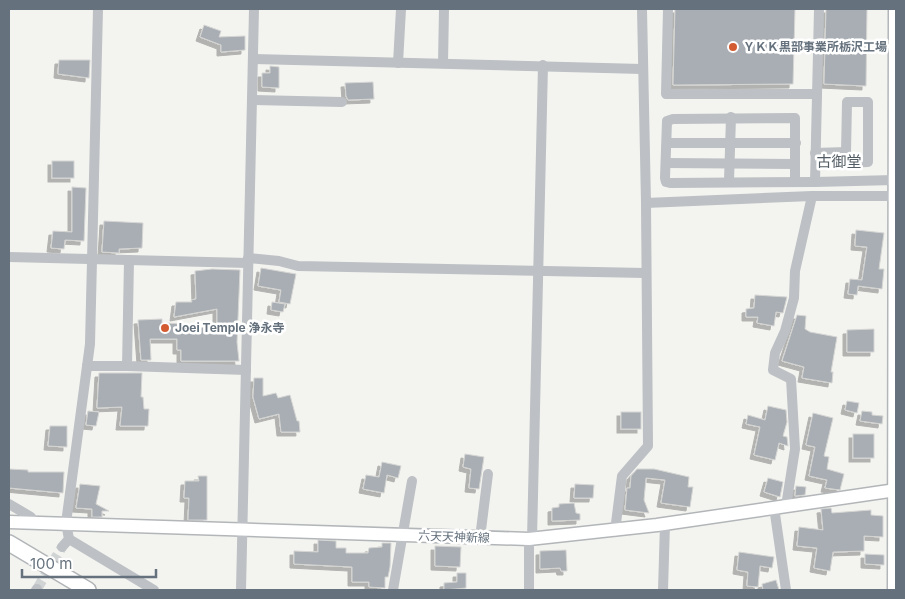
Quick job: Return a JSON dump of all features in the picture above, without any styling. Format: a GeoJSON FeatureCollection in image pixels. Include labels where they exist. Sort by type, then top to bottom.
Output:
{"type":"FeatureCollection","features":[{"type":"Feature","properties":{"kind":"highway"},"geometry":{"type":"LineString","coordinates":[[9,543],[88,590]]}},
{"type":"Feature","properties":{"kind":"main road"},"geometry":{"type":"LineString","coordinates":[[894,590],[895,9]]}},
{"type":"Feature","properties":{"kind":"main road","name":"六天天神新線"},"geometry":{"type":"LineString","coordinates":[[9,522],[530,539],[615,531],[895,491]]}},
{"type":"Feature","properties":{"kind":"street"},"geometry":{"type":"LineString","coordinates":[[98,9],[90,344],[66,523],[66,543],[154,590]]}},
{"type":"Feature","properties":{"kind":"street"},"geometry":{"type":"LineString","coordinates":[[241,590],[254,9]]}},
{"type":"Feature","properties":{"kind":"street"},"geometry":{"type":"LineString","coordinates":[[398,63],[400,9]]}},
{"type":"Feature","properties":{"kind":"street"},"geometry":{"type":"LineString","coordinates":[[443,64],[444,9]]}},
{"type":"Feature","properties":{"kind":"street"},"geometry":{"type":"LineString","coordinates":[[615,531],[622,476],[648,446],[642,9]]}},
{"type":"Feature","properties":{"kind":"street"},"geometry":{"type":"LineString","coordinates":[[668,9],[666,94],[817,94]]}},
{"type":"Feature","properties":{"kind":"street"},"geometry":{"type":"LineString","coordinates":[[815,182],[819,9]]}},
{"type":"Feature","properties":{"kind":"street"},"geometry":{"type":"LineString","coordinates":[[253,59],[642,69]]}},
{"type":"Feature","properties":{"kind":"street"},"geometry":{"type":"LineString","coordinates":[[529,590],[543,65]]}},
{"type":"Feature","properties":{"kind":"street"},"geometry":{"type":"LineString","coordinates":[[252,100],[342,102]]}},
{"type":"Feature","properties":{"kind":"street"},"geometry":{"type":"LineString","coordinates":[[846,102],[868,102],[868,162],[846,163],[846,152],[846,102]]}},
{"type":"Feature","properties":{"kind":"street"},"geometry":{"type":"LineString","coordinates":[[795,182],[796,122],[791,116],[673,119],[667,121],[666,182],[729,181],[795,182],[815,182],[894,180]]}},
{"type":"Feature","properties":{"kind":"street"},"geometry":{"type":"LineString","coordinates":[[729,181],[731,118]]}},
{"type":"Feature","properties":{"kind":"street"},"geometry":{"type":"LineString","coordinates":[[666,143],[796,143]]}},
{"type":"Feature","properties":{"kind":"street"},"geometry":{"type":"LineString","coordinates":[[815,153],[846,152]]}},
{"type":"Feature","properties":{"kind":"street"},"geometry":{"type":"LineString","coordinates":[[666,163],[795,164]]}},
{"type":"Feature","properties":{"kind":"street"},"geometry":{"type":"LineString","coordinates":[[646,203],[812,196],[894,196]]}},
{"type":"Feature","properties":{"kind":"street"},"geometry":{"type":"LineString","coordinates":[[786,590],[780,507],[795,449],[792,380],[773,370],[775,353],[785,331],[794,298],[795,271],[812,196]]}},
{"type":"Feature","properties":{"kind":"street"},"geometry":{"type":"LineString","coordinates":[[9,257],[248,260],[279,261],[298,266],[537,270],[645,274]]}},
{"type":"Feature","properties":{"kind":"street"},"geometry":{"type":"LineString","coordinates":[[127,366],[129,260]]}},
{"type":"Feature","properties":{"kind":"street"},"geometry":{"type":"LineString","coordinates":[[87,366],[246,370]]}},
{"type":"Feature","properties":{"kind":"street"},"geometry":{"type":"LineString","coordinates":[[480,538],[488,474]]}},
{"type":"Feature","properties":{"kind":"street"},"geometry":{"type":"LineString","coordinates":[[393,590],[412,481]]}},
{"type":"Feature","properties":{"kind":"street"},"geometry":{"type":"LineString","coordinates":[[9,504],[31,516],[32,523]]}},
{"type":"Feature","properties":{"kind":"street"},"geometry":{"type":"LineString","coordinates":[[663,590],[665,524]]}},
{"type":"Feature","properties":{"kind":"building","name":"ＹＫＫ黒部事業所栃沢工場"},"geometry":{"type":"Polygon","coordinates":[[[675,9],[795,9],[793,84],[673,85],[675,9]]]}},
{"type":"Feature","properties":{"kind":"building"},"geometry":{"type":"Polygon","coordinates":[[[826,9],[867,9],[866,86],[824,84],[826,9]]]}},
{"type":"Feature","properties":{"kind":"building"},"geometry":{"type":"Polygon","coordinates":[[[204,25],[221,31],[219,37],[245,36],[245,50],[221,52],[221,45],[200,37],[204,25]]]}},
{"type":"Feature","properties":{"kind":"building"},"geometry":{"type":"Polygon","coordinates":[[[59,60],[90,60],[89,78],[58,74],[59,60]]]}},
{"type":"Feature","properties":{"kind":"building"},"geometry":{"type":"Polygon","coordinates":[[[270,66],[279,67],[279,88],[262,87],[262,73],[270,73],[270,66]]]}},
{"type":"Feature","properties":{"kind":"building"},"geometry":{"type":"Polygon","coordinates":[[[373,82],[374,99],[348,100],[345,83],[373,82]]]}},
{"type":"Feature","properties":{"kind":"building"},"geometry":{"type":"Polygon","coordinates":[[[52,161],[74,161],[74,178],[52,178],[52,161]]]}},
{"type":"Feature","properties":{"kind":"building"},"geometry":{"type":"Polygon","coordinates":[[[72,187],[86,188],[84,241],[65,240],[64,249],[51,248],[53,231],[72,232],[72,187]]]}},
{"type":"Feature","properties":{"kind":"building"},"geometry":{"type":"Polygon","coordinates":[[[104,221],[143,223],[142,248],[119,249],[119,253],[102,252],[104,221]]]}},
{"type":"Feature","properties":{"kind":"building"},"geometry":{"type":"Polygon","coordinates":[[[856,230],[884,233],[879,269],[884,269],[882,289],[858,286],[857,295],[848,294],[850,279],[862,280],[867,247],[855,246],[856,230]]]}},
{"type":"Feature","properties":{"kind":"building"},"geometry":{"type":"Polygon","coordinates":[[[261,268],[296,274],[290,304],[279,302],[281,290],[258,286],[261,268]]]}},
{"type":"Feature","properties":{"kind":"building"},"geometry":{"type":"Polygon","coordinates":[[[212,269],[240,270],[237,342],[239,361],[181,361],[181,350],[177,350],[177,339],[150,339],[151,360],[141,360],[138,320],[162,319],[162,323],[189,324],[189,327],[212,328],[212,324],[217,324],[217,309],[174,317],[176,302],[192,302],[191,300],[196,299],[195,271],[212,269]]]}},
{"type":"Feature","properties":{"kind":"building"},"geometry":{"type":"Polygon","coordinates":[[[755,295],[787,297],[783,313],[776,312],[774,326],[757,323],[758,317],[746,317],[746,309],[754,308],[755,295]]]}},
{"type":"Feature","properties":{"kind":"building"},"geometry":{"type":"Polygon","coordinates":[[[272,302],[285,304],[283,312],[271,310],[272,302]]]}},
{"type":"Feature","properties":{"kind":"building"},"geometry":{"type":"Polygon","coordinates":[[[797,315],[806,316],[805,329],[810,332],[837,337],[831,372],[833,372],[832,383],[802,378],[804,367],[782,361],[797,315]]]}},
{"type":"Feature","properties":{"kind":"building"},"geometry":{"type":"Polygon","coordinates":[[[874,329],[874,352],[847,352],[847,330],[874,329]]]}},
{"type":"Feature","properties":{"kind":"building"},"geometry":{"type":"Polygon","coordinates":[[[99,373],[142,373],[141,397],[143,397],[144,409],[149,409],[148,426],[120,426],[122,407],[97,408],[99,373]]]}},
{"type":"Feature","properties":{"kind":"building"},"geometry":{"type":"Polygon","coordinates":[[[254,378],[263,378],[263,396],[276,393],[278,398],[290,395],[297,421],[299,421],[300,432],[281,432],[279,414],[259,419],[253,397],[254,378]]]}},
{"type":"Feature","properties":{"kind":"building"},"geometry":{"type":"Polygon","coordinates":[[[847,401],[859,403],[857,413],[845,410],[847,401]]]}},
{"type":"Feature","properties":{"kind":"building"},"geometry":{"type":"Polygon","coordinates":[[[768,406],[786,410],[787,422],[783,436],[787,437],[788,446],[779,443],[775,460],[754,455],[760,427],[746,424],[748,415],[765,420],[768,406]]]}},
{"type":"Feature","properties":{"kind":"building"},"geometry":{"type":"Polygon","coordinates":[[[88,411],[99,412],[96,426],[86,425],[88,411]]]}},
{"type":"Feature","properties":{"kind":"building"},"geometry":{"type":"Polygon","coordinates":[[[862,411],[872,412],[872,415],[883,416],[882,424],[860,421],[862,411]]]}},
{"type":"Feature","properties":{"kind":"building"},"geometry":{"type":"Polygon","coordinates":[[[621,412],[641,412],[641,429],[621,429],[621,412]]]}},
{"type":"Feature","properties":{"kind":"building"},"geometry":{"type":"Polygon","coordinates":[[[813,413],[833,418],[824,456],[829,457],[827,469],[844,474],[840,490],[825,488],[827,480],[809,476],[815,447],[806,445],[813,413]]]}},
{"type":"Feature","properties":{"kind":"building"},"geometry":{"type":"Polygon","coordinates":[[[50,426],[67,426],[67,447],[48,446],[50,426]]]}},
{"type":"Feature","properties":{"kind":"building"},"geometry":{"type":"Polygon","coordinates":[[[853,434],[874,434],[874,458],[853,458],[853,434]]]}},
{"type":"Feature","properties":{"kind":"building"},"geometry":{"type":"Polygon","coordinates":[[[465,454],[484,457],[479,489],[469,488],[471,469],[463,467],[465,454]]]}},
{"type":"Feature","properties":{"kind":"building"},"geometry":{"type":"Polygon","coordinates":[[[382,462],[401,466],[398,478],[387,475],[384,493],[363,489],[366,475],[379,477],[382,462]]]}},
{"type":"Feature","properties":{"kind":"building"},"geometry":{"type":"Polygon","coordinates":[[[9,469],[28,470],[28,472],[64,472],[63,493],[9,488],[9,469]]]}},
{"type":"Feature","properties":{"kind":"building"},"geometry":{"type":"Polygon","coordinates":[[[637,469],[654,469],[689,477],[688,487],[693,487],[690,507],[661,503],[665,480],[646,478],[644,500],[649,513],[625,510],[627,488],[630,488],[631,476],[637,469]]]}},
{"type":"Feature","properties":{"kind":"building"},"geometry":{"type":"Polygon","coordinates":[[[198,476],[207,476],[207,520],[188,520],[189,498],[184,498],[185,481],[199,481],[198,476]]]}},
{"type":"Feature","properties":{"kind":"building"},"geometry":{"type":"Polygon","coordinates":[[[768,478],[783,482],[780,497],[764,492],[768,478]]]}},
{"type":"Feature","properties":{"kind":"building"},"geometry":{"type":"Polygon","coordinates":[[[80,484],[100,486],[96,504],[109,511],[102,511],[102,517],[92,517],[92,509],[76,508],[80,484]]]}},
{"type":"Feature","properties":{"kind":"building"},"geometry":{"type":"Polygon","coordinates":[[[575,484],[594,485],[593,498],[574,498],[575,484]]]}},
{"type":"Feature","properties":{"kind":"building"},"geometry":{"type":"Polygon","coordinates":[[[796,486],[806,487],[805,495],[795,496],[796,486]]]}},
{"type":"Feature","properties":{"kind":"building"},"geometry":{"type":"Polygon","coordinates":[[[574,503],[576,513],[580,514],[580,520],[552,521],[552,508],[559,507],[559,504],[574,503]]]}},
{"type":"Feature","properties":{"kind":"building"},"geometry":{"type":"Polygon","coordinates":[[[831,508],[832,513],[871,510],[871,515],[883,516],[883,537],[864,536],[864,551],[833,552],[830,571],[814,568],[817,548],[797,546],[799,527],[823,530],[821,509],[831,508]]]}},
{"type":"Feature","properties":{"kind":"building"},"geometry":{"type":"Polygon","coordinates":[[[318,540],[336,541],[336,548],[346,548],[346,553],[368,553],[369,548],[382,547],[382,543],[391,543],[390,567],[388,577],[385,577],[385,588],[369,587],[369,582],[352,582],[352,567],[294,564],[294,551],[318,552],[318,540]]]}},
{"type":"Feature","properties":{"kind":"building"},"geometry":{"type":"Polygon","coordinates":[[[435,546],[461,547],[460,567],[435,566],[435,546]]]}},
{"type":"Feature","properties":{"kind":"building"},"geometry":{"type":"Polygon","coordinates":[[[566,550],[567,571],[561,571],[560,568],[540,569],[540,551],[566,550]]]}},
{"type":"Feature","properties":{"kind":"building"},"geometry":{"type":"Polygon","coordinates":[[[739,552],[774,557],[772,568],[760,566],[758,587],[747,586],[748,572],[737,570],[739,552]]]}},
{"type":"Feature","properties":{"kind":"building"},"geometry":{"type":"Polygon","coordinates":[[[865,554],[884,555],[884,565],[865,564],[865,554]]]}},
{"type":"Feature","properties":{"kind":"building"},"geometry":{"type":"Polygon","coordinates":[[[457,573],[466,573],[466,588],[444,590],[444,583],[457,582],[457,573]]]}},
{"type":"Feature","properties":{"kind":"building"},"geometry":{"type":"Polygon","coordinates":[[[776,580],[779,590],[763,590],[762,584],[776,580]]]}},
{"type":"Feature","properties":{"kind":"tunnel"},"geometry":{"type":"LineString","coordinates":[[37,589],[62,547]]}},
{"type":"Feature","properties":{"kind":"place","name":"ＹＫＫ黒部事業所栃沢工場"},"geometry":{"type":"Point","coordinates":[733,47]}},
{"type":"Feature","properties":{"kind":"place","name":"Joei Temple 浄永寺"},"geometry":{"type":"Point","coordinates":[165,328]}},
{"type":"Feature","properties":{"kind":"district","name":"古御堂"},"geometry":{"type":"Point","coordinates":[839,162]}}]}
